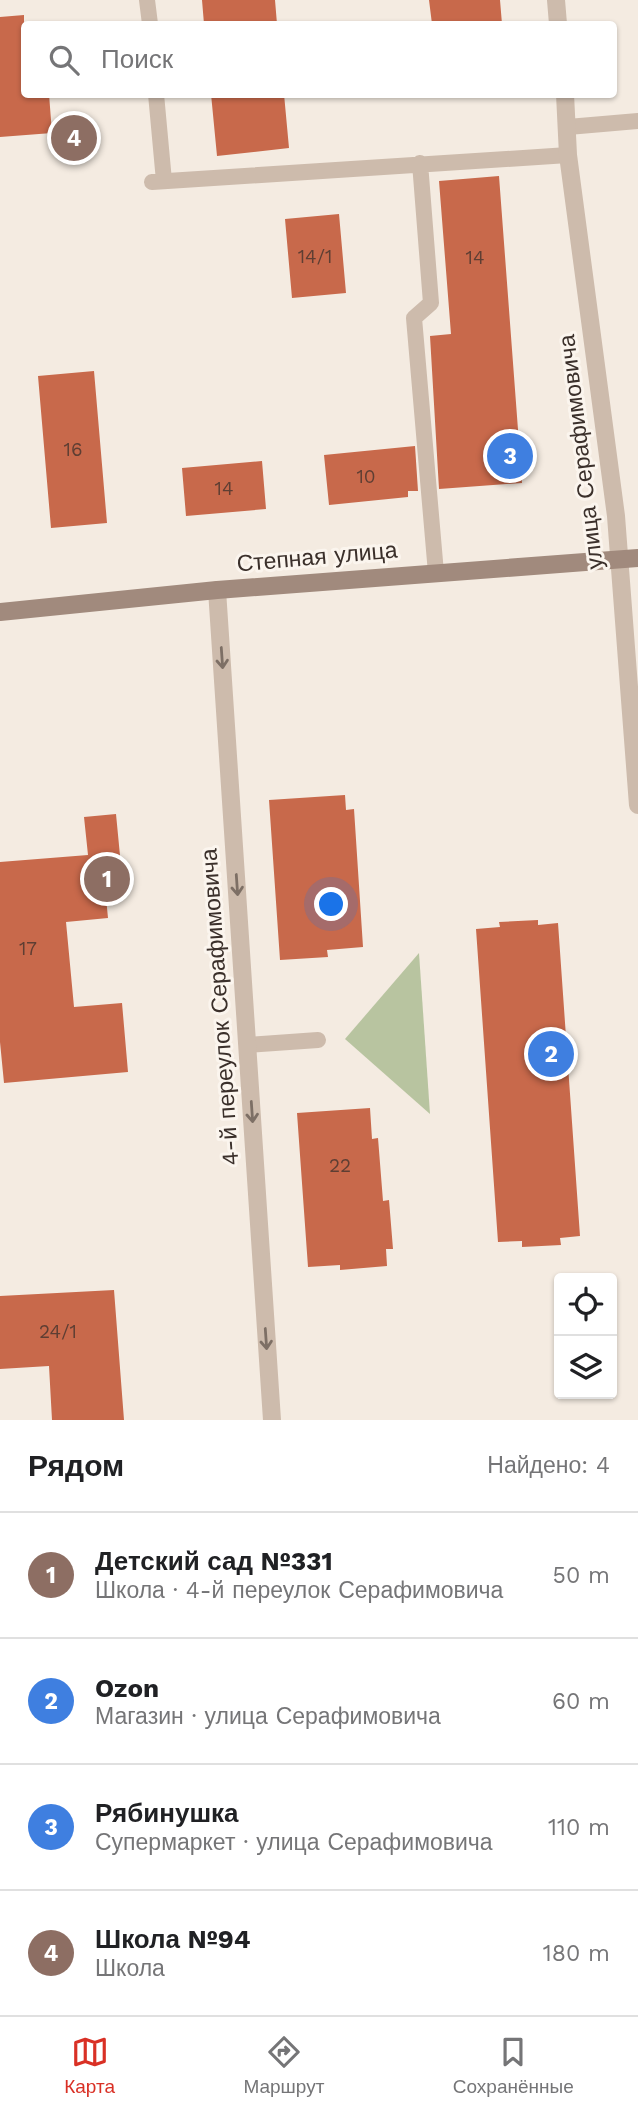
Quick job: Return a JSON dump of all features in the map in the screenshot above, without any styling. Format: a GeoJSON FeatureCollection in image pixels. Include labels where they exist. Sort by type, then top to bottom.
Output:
{"type":"FeatureCollection","features":[{"type":"Feature","properties":{"kind":"street"},"geometry":{"type":"LineString","coordinates":[[556,0],[558,21]]}},
{"type":"Feature","properties":{"kind":"street","name":"улица Серафимовича"},"geometry":{"type":"LineString","coordinates":[[565,98],[568,155],[616,516],[638,805]]}},
{"type":"Feature","properties":{"kind":"street","name":"Степная улица"},"geometry":{"type":"LineString","coordinates":[[0,611],[217,590],[638,558]]}},
{"type":"Feature","properties":{"kind":"street","name":"4-й переулок Серафимовича"},"geometry":{"type":"LineString","coordinates":[[217,590],[272,1420]]}},
{"type":"Feature","properties":{"kind":"lane"},"geometry":{"type":"LineString","coordinates":[[148,0],[150,21]]}},
{"type":"Feature","properties":{"kind":"lane"},"geometry":{"type":"LineString","coordinates":[[156,98],[158,181],[568,155]]}},
{"type":"Feature","properties":{"kind":"lane"},"geometry":{"type":"LineString","coordinates":[[568,127],[638,121]]}},
{"type":"Feature","properties":{"kind":"lane"},"geometry":{"type":"LineString","coordinates":[[421,163],[432,303],[414,318],[436,573]]}},
{"type":"Feature","properties":{"kind":"lane"},"geometry":{"type":"LineString","coordinates":[[247,1045],[318,1040]]}},
{"type":"Feature","properties":{"kind":"green space"},"geometry":{"type":"Polygon","coordinates":[[[419,953],[430,1114],[345,1039],[419,953]]]}},
{"type":"Feature","properties":{"kind":"building"},"geometry":{"type":"Polygon","coordinates":[[[202,0],[275,0],[277,21],[204,21],[202,0]]]}},
{"type":"Feature","properties":{"kind":"building"},"geometry":{"type":"Polygon","coordinates":[[[429,0],[500,0],[502,21],[432,21],[429,0]]]}},
{"type":"Feature","properties":{"kind":"building"},"geometry":{"type":"Polygon","coordinates":[[[24,15],[24,21],[21,21],[21,98],[49,98],[52,133],[0,137],[0,17],[24,15]]]}},
{"type":"Feature","properties":{"kind":"building"},"geometry":{"type":"Polygon","coordinates":[[[211,98],[284,98],[289,148],[217,156],[211,98]]]}},
{"type":"Feature","properties":{"kind":"building"},"geometry":{"type":"Polygon","coordinates":[[[499,176],[522,483],[439,489],[430,336],[451,334],[439,181],[499,176]]]}},
{"type":"Feature","properties":{"kind":"building"},"geometry":{"type":"Polygon","coordinates":[[[339,214],[346,293],[292,298],[285,219],[339,214]]]}},
{"type":"Feature","properties":{"kind":"building"},"geometry":{"type":"Polygon","coordinates":[[[94,371],[107,523],[51,528],[38,376],[94,371]]]}},
{"type":"Feature","properties":{"kind":"building"},"geometry":{"type":"Polygon","coordinates":[[[415,446],[418,491],[408,491],[408,497],[329,505],[324,455],[415,446]]]}},
{"type":"Feature","properties":{"kind":"building"},"geometry":{"type":"Polygon","coordinates":[[[262,461],[266,509],[186,516],[182,468],[262,461]]]}},
{"type":"Feature","properties":{"kind":"building"},"geometry":{"type":"Polygon","coordinates":[[[345,795],[346,810],[354,809],[363,947],[327,950],[328,957],[280,960],[269,800],[345,795]]]}},
{"type":"Feature","properties":{"kind":"building"},"geometry":{"type":"Polygon","coordinates":[[[116,814],[121,866],[103,867],[108,918],[66,922],[74,1007],[122,1003],[128,1072],[4,1083],[0,1042],[0,862],[88,855],[84,817],[116,814]]]}},
{"type":"Feature","properties":{"kind":"building"},"geometry":{"type":"Polygon","coordinates":[[[538,920],[538,925],[558,923],[580,1236],[560,1238],[561,1245],[522,1247],[522,1241],[498,1242],[476,929],[500,927],[499,922],[538,920]]]}},
{"type":"Feature","properties":{"kind":"building"},"geometry":{"type":"Polygon","coordinates":[[[370,1108],[372,1139],[378,1138],[383,1201],[389,1200],[393,1249],[386,1249],[387,1266],[340,1270],[340,1265],[308,1267],[297,1113],[370,1108]]]}},
{"type":"Feature","properties":{"kind":"building"},"geometry":{"type":"Polygon","coordinates":[[[114,1290],[124,1420],[52,1420],[49,1366],[0,1369],[0,1296],[114,1290]]]}},
{"type":"Feature","properties":{"kind":"place","name":"Школа №94"},"geometry":{"type":"Point","coordinates":[74,138]}},
{"type":"Feature","properties":{"kind":"place","name":"Рябинушка"},"geometry":{"type":"Point","coordinates":[510,456]}},
{"type":"Feature","properties":{"kind":"place","name":"Детский сад №331"},"geometry":{"type":"Point","coordinates":[107,879]}},
{"type":"Feature","properties":{"kind":"place","name":"Ozon"},"geometry":{"type":"Point","coordinates":[551,1054]}}]}
